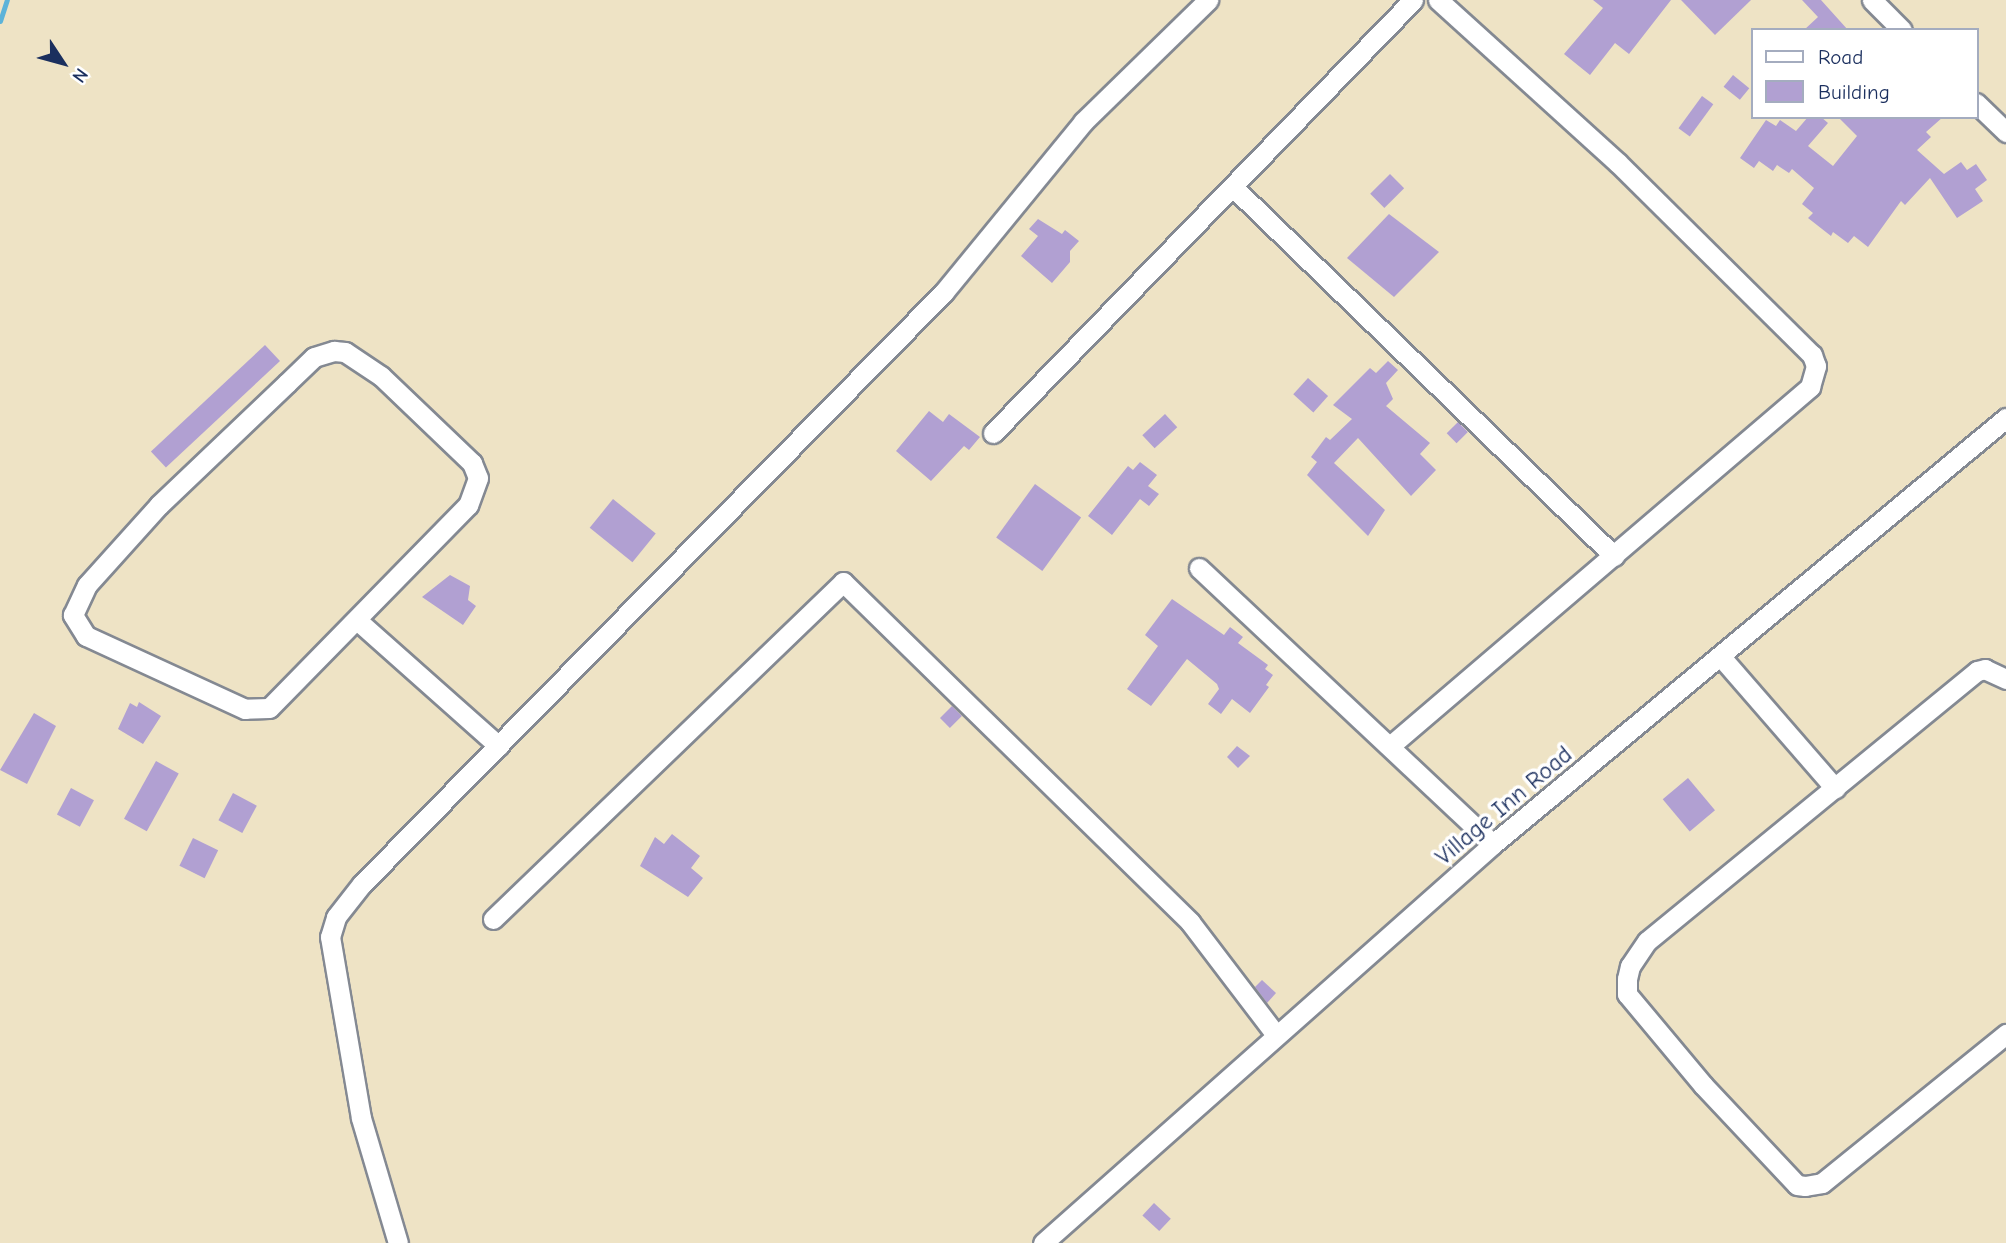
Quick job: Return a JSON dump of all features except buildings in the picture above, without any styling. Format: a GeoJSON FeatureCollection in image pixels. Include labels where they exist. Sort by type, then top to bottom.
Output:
{"type":"FeatureCollection","features":[{"type":"Feature","properties":{"kind":"street"},"geometry":{"type":"LineString","coordinates":[[398,1243],[361,1118],[331,927],[362,884],[944,292],[1083,122],[1208,0]]}},
{"type":"Feature","properties":{"kind":"street"},"geometry":{"type":"LineString","coordinates":[[993,433],[1234,188],[1413,0]]}},
{"type":"Feature","properties":{"kind":"street"},"geometry":{"type":"LineString","coordinates":[[1390,746],[1810,387],[1816,366],[1812,355],[1619,163],[1438,0]]}},
{"type":"Feature","properties":{"kind":"street"},"geometry":{"type":"LineString","coordinates":[[1872,0],[1900,28]]}},
{"type":"Feature","properties":{"kind":"street"},"geometry":{"type":"LineString","coordinates":[[1978,105],[2006,132]]}},
{"type":"Feature","properties":{"kind":"street"},"geometry":{"type":"LineString","coordinates":[[1234,188],[1614,556]]}},
{"type":"Feature","properties":{"kind":"street"},"geometry":{"type":"LineString","coordinates":[[334,351],[345,352],[381,376],[453,443],[472,463],[478,478],[468,505],[358,621],[278,702],[259,711],[245,709],[86,636],[73,615],[87,585],[159,505],[314,358],[334,351]]}},
{"type":"Feature","properties":{"kind":"street","name":"Village Inn Road"},"geometry":{"type":"LineString","coordinates":[[1043,1243],[1493,844],[2006,418]]}},
{"type":"Feature","properties":{"kind":"street"},"geometry":{"type":"LineString","coordinates":[[1199,568],[1493,844]]}},
{"type":"Feature","properties":{"kind":"street"},"geometry":{"type":"LineString","coordinates":[[493,919],[843,582],[1190,922],[1276,1035]]}},
{"type":"Feature","properties":{"kind":"street"},"geometry":{"type":"LineString","coordinates":[[358,621],[499,746]]}},
{"type":"Feature","properties":{"kind":"street"},"geometry":{"type":"LineString","coordinates":[[1721,657],[1835,788]]}},
{"type":"Feature","properties":{"kind":"street"},"geometry":{"type":"LineString","coordinates":[[2006,679],[1985,669],[1977,671],[1647,942],[1630,966],[1627,994],[1703,1085],[1797,1185],[1805,1186],[1822,1184],[2006,1034]]}},
{"type":"Feature","properties":{"kind":"waterway"},"geometry":{"type":"LineString","coordinates":[[0,21],[7,0]]}}]}
